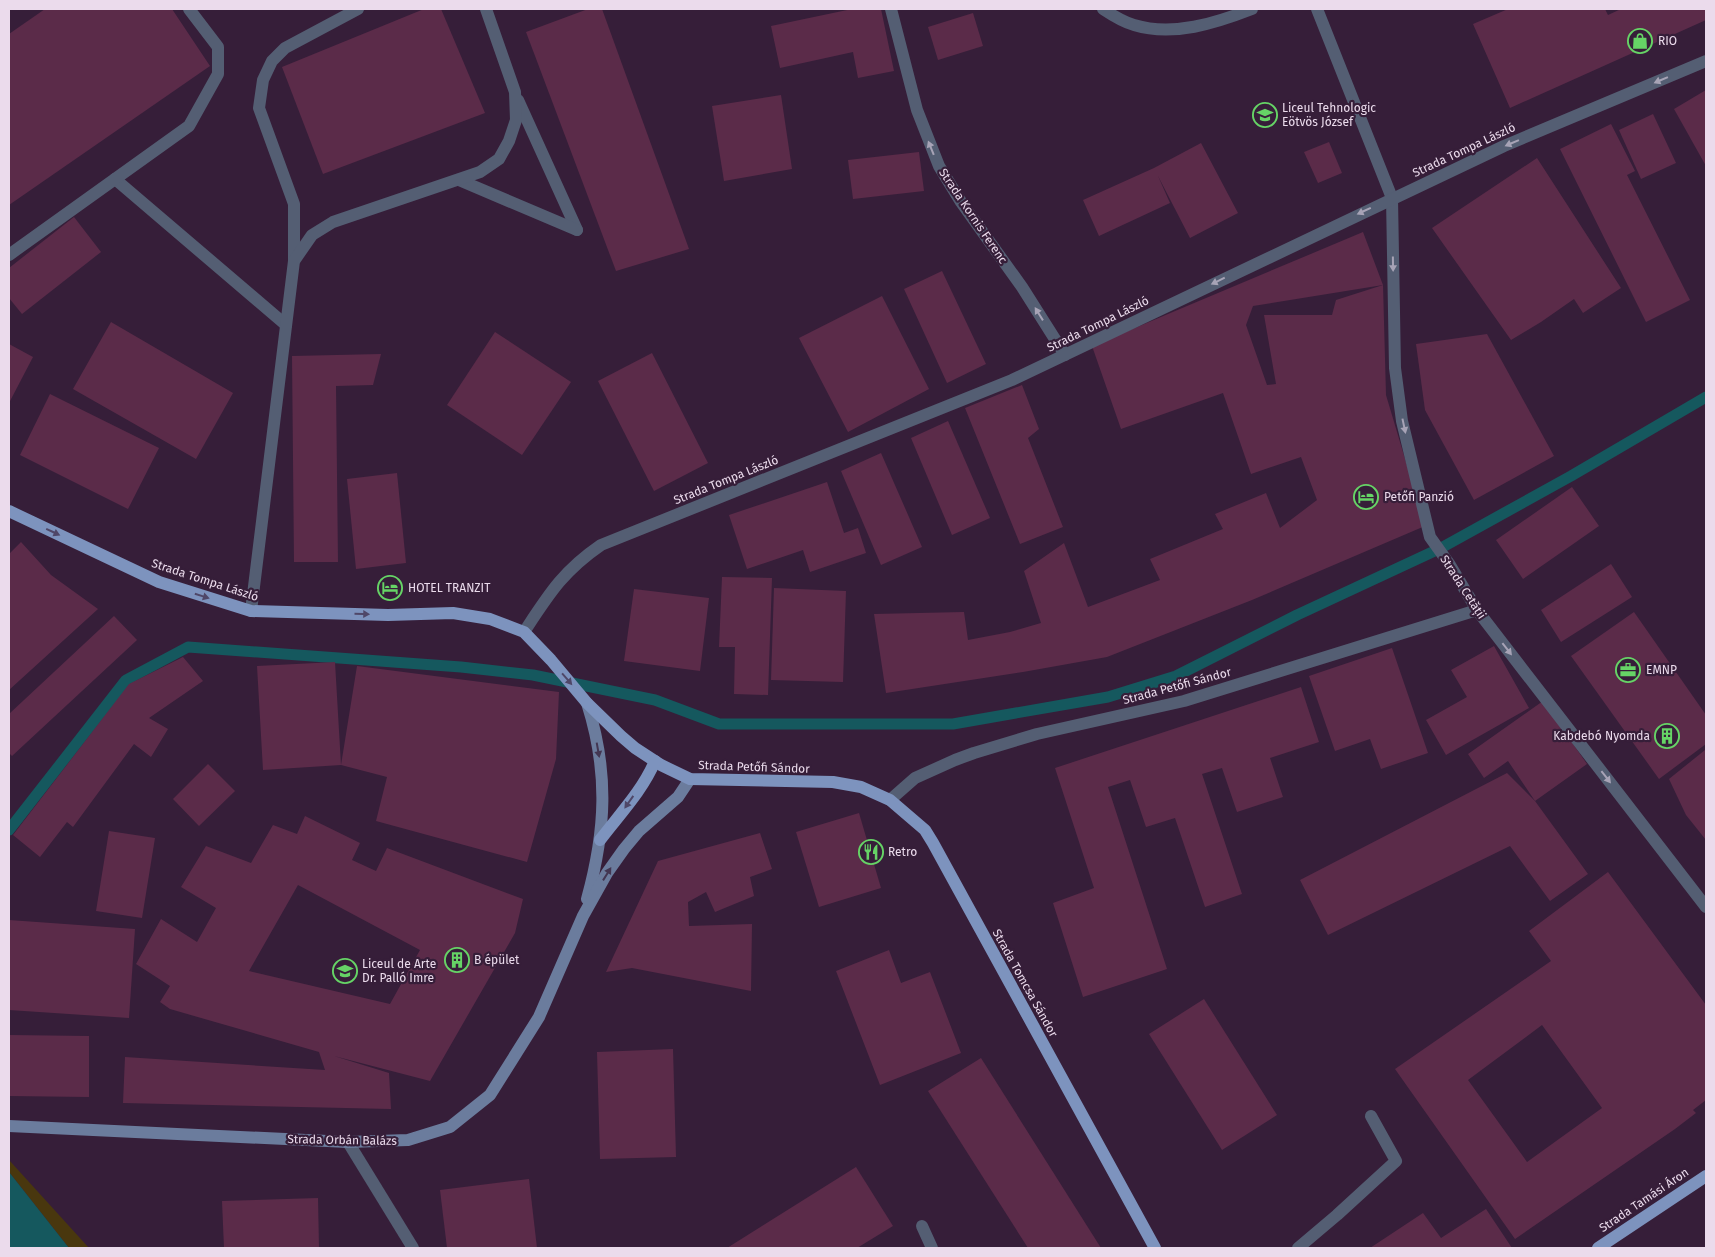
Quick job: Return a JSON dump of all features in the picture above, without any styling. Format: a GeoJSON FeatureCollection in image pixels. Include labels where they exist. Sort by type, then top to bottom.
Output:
{"type":"FeatureCollection","features":[{"type":"Feature","properties":{"kind":"main road","name":"Strada Tompa László"},"geometry":{"type":"LineString","coordinates":[[9,511],[159,582],[252,611],[388,614],[453,613],[490,619],[524,632],[585,700]]}},
{"type":"Feature","properties":{"kind":"main road","name":"Strada Petőfi Sándor"},"geometry":{"type":"LineString","coordinates":[[585,700],[621,736],[654,761],[690,778],[833,782]]}},
{"type":"Feature","properties":{"kind":"main road","name":"Strada Orbán Balázs"},"geometry":{"type":"LineString","coordinates":[[583,916],[600,840],[603,805],[602,770],[596,736],[585,700]]}},
{"type":"Feature","properties":{"kind":"main road"},"geometry":{"type":"LineString","coordinates":[[600,840],[650,772],[654,761]]}},
{"type":"Feature","properties":{"kind":"main road","name":"Strada Orbán Balázs"},"geometry":{"type":"LineString","coordinates":[[9,1126],[348,1142],[408,1140],[450,1126],[490,1095],[539,1017],[583,916],[607,874],[639,831],[678,797],[690,778]]}},
{"type":"Feature","properties":{"kind":"main road","name":"Strada Tomcsa Sándor"},"geometry":{"type":"LineString","coordinates":[[833,782],[861,787],[890,800],[925,830],[1153,1246]]}},
{"type":"Feature","properties":{"kind":"main road","name":"Strada Tamási Áron"},"geometry":{"type":"LineString","coordinates":[[1598,1248],[1706,1176]]}},
{"type":"Feature","properties":{"kind":"street"},"geometry":{"type":"LineString","coordinates":[[9,255],[189,126],[218,74],[218,47],[190,9]]}},
{"type":"Feature","properties":{"kind":"street"},"geometry":{"type":"LineString","coordinates":[[252,611],[294,261],[294,204],[259,108],[263,80],[272,61],[285,48],[358,9]]}},
{"type":"Feature","properties":{"kind":"street"},"geometry":{"type":"LineString","coordinates":[[459,180],[577,230],[514,92],[486,9]]}},
{"type":"Feature","properties":{"kind":"street","name":"Strada Kornis Ferenc"},"geometry":{"type":"LineString","coordinates":[[890,9],[917,110],[939,166],[961,202],[1022,287],[1065,355]]}},
{"type":"Feature","properties":{"kind":"street"},"geometry":{"type":"LineString","coordinates":[[1103,9],[1134,25],[1160,30],[1198,26],[1226,19],[1252,9]]}},
{"type":"Feature","properties":{"kind":"street"},"geometry":{"type":"LineString","coordinates":[[1317,9],[1392,198]]}},
{"type":"Feature","properties":{"kind":"street","name":"Strada Tompa László"},"geometry":{"type":"LineString","coordinates":[[524,632],[551,591],[566,573],[582,558],[601,545],[1012,380],[1504,146],[1706,61]]}},
{"type":"Feature","properties":{"kind":"street"},"geometry":{"type":"LineString","coordinates":[[294,261],[312,235],[334,222],[480,172],[499,159],[509,141],[516,120],[514,92]]}},
{"type":"Feature","properties":{"kind":"street"},"geometry":{"type":"LineString","coordinates":[[115,179],[286,325]]}},
{"type":"Feature","properties":{"kind":"street","name":"Strada Cetății"},"geometry":{"type":"LineString","coordinates":[[1392,198],[1395,368],[1402,421],[1430,537],[1450,565],[1477,610],[1706,907]]}},
{"type":"Feature","properties":{"kind":"street","name":"Strada Petőfi Sándor"},"geometry":{"type":"LineString","coordinates":[[890,800],[915,778],[974,753],[1037,734],[1184,701],[1477,610]]}},
{"type":"Feature","properties":{"kind":"street"},"geometry":{"type":"LineString","coordinates":[[1298,1248],[1396,1161],[1371,1116]]}},
{"type":"Feature","properties":{"kind":"street"},"geometry":{"type":"LineString","coordinates":[[348,1142],[413,1248]]}},
{"type":"Feature","properties":{"kind":"street"},"geometry":{"type":"LineString","coordinates":[[922,1226],[932,1248]]}},
{"type":"Feature","properties":{"kind":"shaded area"},"geometry":{"type":"Polygon","coordinates":[[[9,1160],[89,1248],[69,1248],[9,1172],[9,1160]]]}},
{"type":"Feature","properties":{"kind":"shaded area"},"geometry":{"type":"Polygon","coordinates":[[[9,1172],[69,1248],[9,1248],[9,1172]]]}},
{"type":"Feature","properties":{"kind":"building"},"geometry":{"type":"Polygon","coordinates":[[[45,9],[172,9],[210,66],[9,205],[9,34],[45,9]]]}},
{"type":"Feature","properties":{"kind":"building"},"geometry":{"type":"Polygon","coordinates":[[[424,9],[441,9],[485,113],[323,174],[282,67],[424,9]]]}},
{"type":"Feature","properties":{"kind":"building"},"geometry":{"type":"Polygon","coordinates":[[[588,9],[602,9],[689,249],[616,271],[526,32],[588,9]]]}},
{"type":"Feature","properties":{"kind":"building"},"geometry":{"type":"Polygon","coordinates":[[[852,9],[881,9],[894,71],[858,78],[853,52],[780,68],[771,26],[852,9]]]}},
{"type":"Feature","properties":{"kind":"building"},"geometry":{"type":"Polygon","coordinates":[[[1508,9],[1605,9],[1608,15],[1621,9],[1706,9],[1706,20],[1510,108],[1473,24],[1508,9]]]}},
{"type":"Feature","properties":{"kind":"building"},"geometry":{"type":"Polygon","coordinates":[[[973,13],[983,46],[938,60],[928,27],[973,13]]]}},
{"type":"Feature","properties":{"kind":"building"},"geometry":{"type":"Polygon","coordinates":[[[1706,90],[1706,166],[1674,109],[1706,90]]]}},
{"type":"Feature","properties":{"kind":"building"},"geometry":{"type":"Polygon","coordinates":[[[781,95],[792,169],[724,181],[712,106],[781,95]]]}},
{"type":"Feature","properties":{"kind":"building"},"geometry":{"type":"Polygon","coordinates":[[[1653,114],[1676,163],[1641,179],[1619,130],[1653,114]]]}},
{"type":"Feature","properties":{"kind":"building"},"geometry":{"type":"Polygon","coordinates":[[[1611,124],[1635,171],[1627,175],[1690,300],[1646,322],[1560,149],[1611,124]]]}},
{"type":"Feature","properties":{"kind":"building"},"geometry":{"type":"Polygon","coordinates":[[[1329,142],[1342,173],[1318,183],[1304,152],[1329,142]]]}},
{"type":"Feature","properties":{"kind":"building"},"geometry":{"type":"Polygon","coordinates":[[[1201,143],[1238,213],[1190,238],[1158,176],[1170,203],[1099,236],[1083,200],[1154,168],[1201,143]]]}},
{"type":"Feature","properties":{"kind":"building"},"geometry":{"type":"Polygon","coordinates":[[[919,152],[924,191],[853,199],[848,160],[919,152]]]}},
{"type":"Feature","properties":{"kind":"building"},"geometry":{"type":"Polygon","coordinates":[[[1537,158],[1621,288],[1583,313],[1574,299],[1511,340],[1432,228],[1537,158]]]}},
{"type":"Feature","properties":{"kind":"building"},"geometry":{"type":"Polygon","coordinates":[[[74,217],[101,252],[22,314],[9,298],[9,268],[74,217]]]}},
{"type":"Feature","properties":{"kind":"building"},"geometry":{"type":"Polygon","coordinates":[[[1363,232],[1383,285],[1386,395],[1425,526],[1252,600],[1107,657],[886,693],[874,614],[964,612],[968,640],[1010,632],[1041,623],[1024,571],[1064,543],[1088,607],[1160,580],[1150,559],[1223,529],[1215,514],[1266,493],[1280,528],[1317,500],[1301,457],[1251,474],[1223,393],[1121,429],[1092,346],[1363,232]],[[1383,285],[1253,306],[1246,325],[1267,385],[1276,384],[1264,315],[1332,315],[1336,300],[1383,285]]]}},
{"type":"Feature","properties":{"kind":"building"},"geometry":{"type":"Polygon","coordinates":[[[942,271],[986,364],[947,383],[904,289],[942,271]]]}},
{"type":"Feature","properties":{"kind":"building"},"geometry":{"type":"Polygon","coordinates":[[[882,296],[929,389],[848,432],[799,338],[882,296]]]}},
{"type":"Feature","properties":{"kind":"building"},"geometry":{"type":"Polygon","coordinates":[[[111,322],[233,393],[196,459],[73,389],[111,322]]]}},
{"type":"Feature","properties":{"kind":"building"},"geometry":{"type":"Polygon","coordinates":[[[495,332],[571,382],[522,455],[447,405],[495,332]]]}},
{"type":"Feature","properties":{"kind":"building"},"geometry":{"type":"Polygon","coordinates":[[[1487,334],[1554,456],[1474,500],[1425,410],[1416,344],[1487,334]]]}},
{"type":"Feature","properties":{"kind":"building"},"geometry":{"type":"Polygon","coordinates":[[[9,344],[33,357],[9,403],[9,344]]]}},
{"type":"Feature","properties":{"kind":"building"},"geometry":{"type":"Polygon","coordinates":[[[652,353],[708,463],[654,491],[598,381],[652,353]]]}},
{"type":"Feature","properties":{"kind":"building"},"geometry":{"type":"Polygon","coordinates":[[[381,354],[373,385],[336,386],[338,562],[294,562],[292,356],[381,354]]]}},
{"type":"Feature","properties":{"kind":"building"},"geometry":{"type":"Polygon","coordinates":[[[1022,385],[1039,429],[1028,438],[1063,527],[1020,544],[965,408],[1022,385]]]}},
{"type":"Feature","properties":{"kind":"building"},"geometry":{"type":"Polygon","coordinates":[[[50,394],[159,448],[128,509],[20,455],[50,394]]]}},
{"type":"Feature","properties":{"kind":"building"},"geometry":{"type":"Polygon","coordinates":[[[948,421],[990,518],[952,535],[911,438],[948,421]]]}},
{"type":"Feature","properties":{"kind":"building"},"geometry":{"type":"Polygon","coordinates":[[[881,453],[922,547],[881,565],[841,471],[881,453]]]}},
{"type":"Feature","properties":{"kind":"building"},"geometry":{"type":"Polygon","coordinates":[[[397,473],[406,563],[356,569],[347,479],[397,473]]]}},
{"type":"Feature","properties":{"kind":"building"},"geometry":{"type":"Polygon","coordinates":[[[827,482],[844,533],[858,528],[866,553],[810,572],[803,550],[747,569],[729,515],[827,482]]]}},
{"type":"Feature","properties":{"kind":"building"},"geometry":{"type":"Polygon","coordinates":[[[1572,487],[1599,526],[1523,579],[1496,540],[1572,487]]]}},
{"type":"Feature","properties":{"kind":"building"},"geometry":{"type":"Polygon","coordinates":[[[21,542],[51,575],[98,609],[9,690],[9,554],[21,542]]]}},
{"type":"Feature","properties":{"kind":"building"},"geometry":{"type":"Polygon","coordinates":[[[1611,564],[1632,597],[1561,642],[1541,610],[1611,564]]]}},
{"type":"Feature","properties":{"kind":"building"},"geometry":{"type":"Polygon","coordinates":[[[722,577],[772,578],[768,695],[734,694],[735,647],[719,647],[722,577]]]}},
{"type":"Feature","properties":{"kind":"building"},"geometry":{"type":"Polygon","coordinates":[[[774,588],[846,591],[843,682],[771,680],[774,588]]]}},
{"type":"Feature","properties":{"kind":"building"},"geometry":{"type":"Polygon","coordinates":[[[634,589],[709,598],[700,671],[624,661],[634,589]]]}},
{"type":"Feature","properties":{"kind":"building"},"geometry":{"type":"Polygon","coordinates":[[[1634,612],[1706,715],[1706,744],[1659,779],[1571,656],[1634,612]]]}},
{"type":"Feature","properties":{"kind":"building"},"geometry":{"type":"Polygon","coordinates":[[[114,616],[137,640],[12,756],[9,753],[9,714],[114,616]]]}},
{"type":"Feature","properties":{"kind":"building"},"geometry":{"type":"Polygon","coordinates":[[[1494,646],[1529,708],[1446,755],[1426,720],[1467,697],[1451,670],[1494,646]]]}},
{"type":"Feature","properties":{"kind":"building"},"geometry":{"type":"Polygon","coordinates":[[[1392,648],[1428,753],[1381,769],[1370,739],[1335,751],[1309,676],[1392,648]]]}},
{"type":"Feature","properties":{"kind":"building"},"geometry":{"type":"Polygon","coordinates":[[[183,657],[203,681],[149,718],[168,729],[151,757],[134,744],[73,827],[67,822],[40,857],[13,835],[129,684],[183,657]]]}},
{"type":"Feature","properties":{"kind":"building"},"geometry":{"type":"Polygon","coordinates":[[[335,662],[341,765],[263,770],[257,666],[335,662]]]}},
{"type":"Feature","properties":{"kind":"building"},"geometry":{"type":"Polygon","coordinates":[[[357,666],[559,692],[556,759],[527,862],[376,821],[387,777],[341,765],[357,666]]]}},
{"type":"Feature","properties":{"kind":"building"},"geometry":{"type":"Polygon","coordinates":[[[1301,687],[1319,742],[1270,758],[1283,797],[1237,812],[1222,768],[1202,774],[1242,894],[1205,907],[1175,818],[1146,827],[1130,780],[1108,787],[1167,969],[1083,997],[1053,903],[1094,888],[1055,768],[1301,687]]]}},
{"type":"Feature","properties":{"kind":"building"},"geometry":{"type":"Polygon","coordinates":[[[1543,701],[1587,764],[1535,801],[1508,761],[1484,778],[1468,754],[1543,701]]]}},
{"type":"Feature","properties":{"kind":"building"},"geometry":{"type":"Polygon","coordinates":[[[1705,750],[1706,840],[1686,815],[1669,779],[1705,750]]]}},
{"type":"Feature","properties":{"kind":"building"},"geometry":{"type":"Polygon","coordinates":[[[208,764],[235,791],[199,826],[173,799],[208,764]]]}},
{"type":"Feature","properties":{"kind":"building"},"geometry":{"type":"Polygon","coordinates":[[[1507,773],[1535,801],[1588,874],[1550,901],[1510,846],[1328,935],[1300,880],[1507,773]]]}},
{"type":"Feature","properties":{"kind":"building"},"geometry":{"type":"Polygon","coordinates":[[[859,813],[881,888],[819,907],[796,832],[859,813]]]}},
{"type":"Feature","properties":{"kind":"building"},"geometry":{"type":"Polygon","coordinates":[[[305,816],[360,843],[352,860],[376,871],[387,848],[523,899],[515,933],[430,1081],[334,1056],[389,1073],[391,1109],[123,1103],[125,1057],[325,1070],[319,1052],[170,1009],[160,1002],[170,986],[136,964],[161,919],[197,942],[216,908],[181,887],[206,846],[251,863],[273,825],[297,834],[305,816]],[[298,885],[249,971],[390,1004],[420,950],[298,885]]]}},
{"type":"Feature","properties":{"kind":"building"},"geometry":{"type":"Polygon","coordinates":[[[109,831],[155,838],[142,918],[96,911],[109,831]]]}},
{"type":"Feature","properties":{"kind":"building"},"geometry":{"type":"Polygon","coordinates":[[[760,833],[772,869],[750,877],[754,896],[715,912],[706,892],[688,902],[689,926],[752,924],[751,991],[632,968],[606,972],[658,861],[760,833]]]}},
{"type":"Feature","properties":{"kind":"building"},"geometry":{"type":"Polygon","coordinates":[[[1608,872],[1706,1005],[1706,1100],[1693,1110],[1696,1113],[1675,1129],[1515,1239],[1395,1069],[1551,961],[1529,931],[1608,872]],[[1542,1025],[1468,1080],[1527,1162],[1602,1108],[1542,1025]]]}},
{"type":"Feature","properties":{"kind":"building"},"geometry":{"type":"Polygon","coordinates":[[[9,920],[135,929],[129,1018],[9,1010],[9,920]]]}},
{"type":"Feature","properties":{"kind":"building"},"geometry":{"type":"Polygon","coordinates":[[[889,950],[901,983],[930,972],[961,1053],[880,1085],[836,971],[889,950]]]}},
{"type":"Feature","properties":{"kind":"building"},"geometry":{"type":"Polygon","coordinates":[[[1204,999],[1277,1115],[1222,1150],[1149,1034],[1204,999]]]}},
{"type":"Feature","properties":{"kind":"building"},"geometry":{"type":"Polygon","coordinates":[[[9,1035],[89,1036],[89,1097],[9,1096],[9,1035]]]}},
{"type":"Feature","properties":{"kind":"building"},"geometry":{"type":"Polygon","coordinates":[[[673,1049],[676,1157],[600,1159],[597,1052],[673,1049]]]}},
{"type":"Feature","properties":{"kind":"building"},"geometry":{"type":"Polygon","coordinates":[[[981,1058],[1101,1248],[1028,1248],[928,1091],[981,1058]]]}},
{"type":"Feature","properties":{"kind":"building"},"geometry":{"type":"Polygon","coordinates":[[[856,1167],[893,1226],[857,1248],[727,1248],[856,1167]]]}},
{"type":"Feature","properties":{"kind":"building"},"geometry":{"type":"Polygon","coordinates":[[[529,1179],[537,1248],[447,1248],[440,1190],[529,1179]]]}},
{"type":"Feature","properties":{"kind":"building"},"geometry":{"type":"Polygon","coordinates":[[[318,1198],[319,1248],[224,1248],[222,1201],[318,1198]]]}},
{"type":"Feature","properties":{"kind":"building"},"geometry":{"type":"Polygon","coordinates":[[[1486,1209],[1512,1248],[1370,1248],[1423,1213],[1441,1238],[1486,1209]]]}},
{"type":"Feature","properties":{"kind":"waterway"},"geometry":{"type":"LineString","coordinates":[[9,830],[126,680],[188,647],[461,667],[533,675],[655,700],[719,724],[953,724],[1108,697],[1176,676],[1297,615],[1441,548],[1571,476],[1706,397]]}},
{"type":"Feature","properties":{"kind":"place","name":"RIO"},"geometry":{"type":"Point","coordinates":[1640,41]}},
{"type":"Feature","properties":{"kind":"place","name":"Liceul Tehnologic Eötvös József"},"geometry":{"type":"Point","coordinates":[1265,115]}},
{"type":"Feature","properties":{"kind":"place","name":"Petőfi Panzió"},"geometry":{"type":"Point","coordinates":[1366,497]}},
{"type":"Feature","properties":{"kind":"place","name":"HOTEL TRANZIT"},"geometry":{"type":"Point","coordinates":[390,588]}},
{"type":"Feature","properties":{"kind":"place","name":"EMNP"},"geometry":{"type":"Point","coordinates":[1628,670]}},
{"type":"Feature","properties":{"kind":"place","name":"Kabdebó Nyomda"},"geometry":{"type":"Point","coordinates":[1667,736]}},
{"type":"Feature","properties":{"kind":"place","name":"Retro"},"geometry":{"type":"Point","coordinates":[871,852]}},
{"type":"Feature","properties":{"kind":"place","name":"B épület"},"geometry":{"type":"Point","coordinates":[457,960]}},
{"type":"Feature","properties":{"kind":"place","name":"Liceul de Arte Dr. Palló Imre"},"geometry":{"type":"Point","coordinates":[345,971]}}]}
